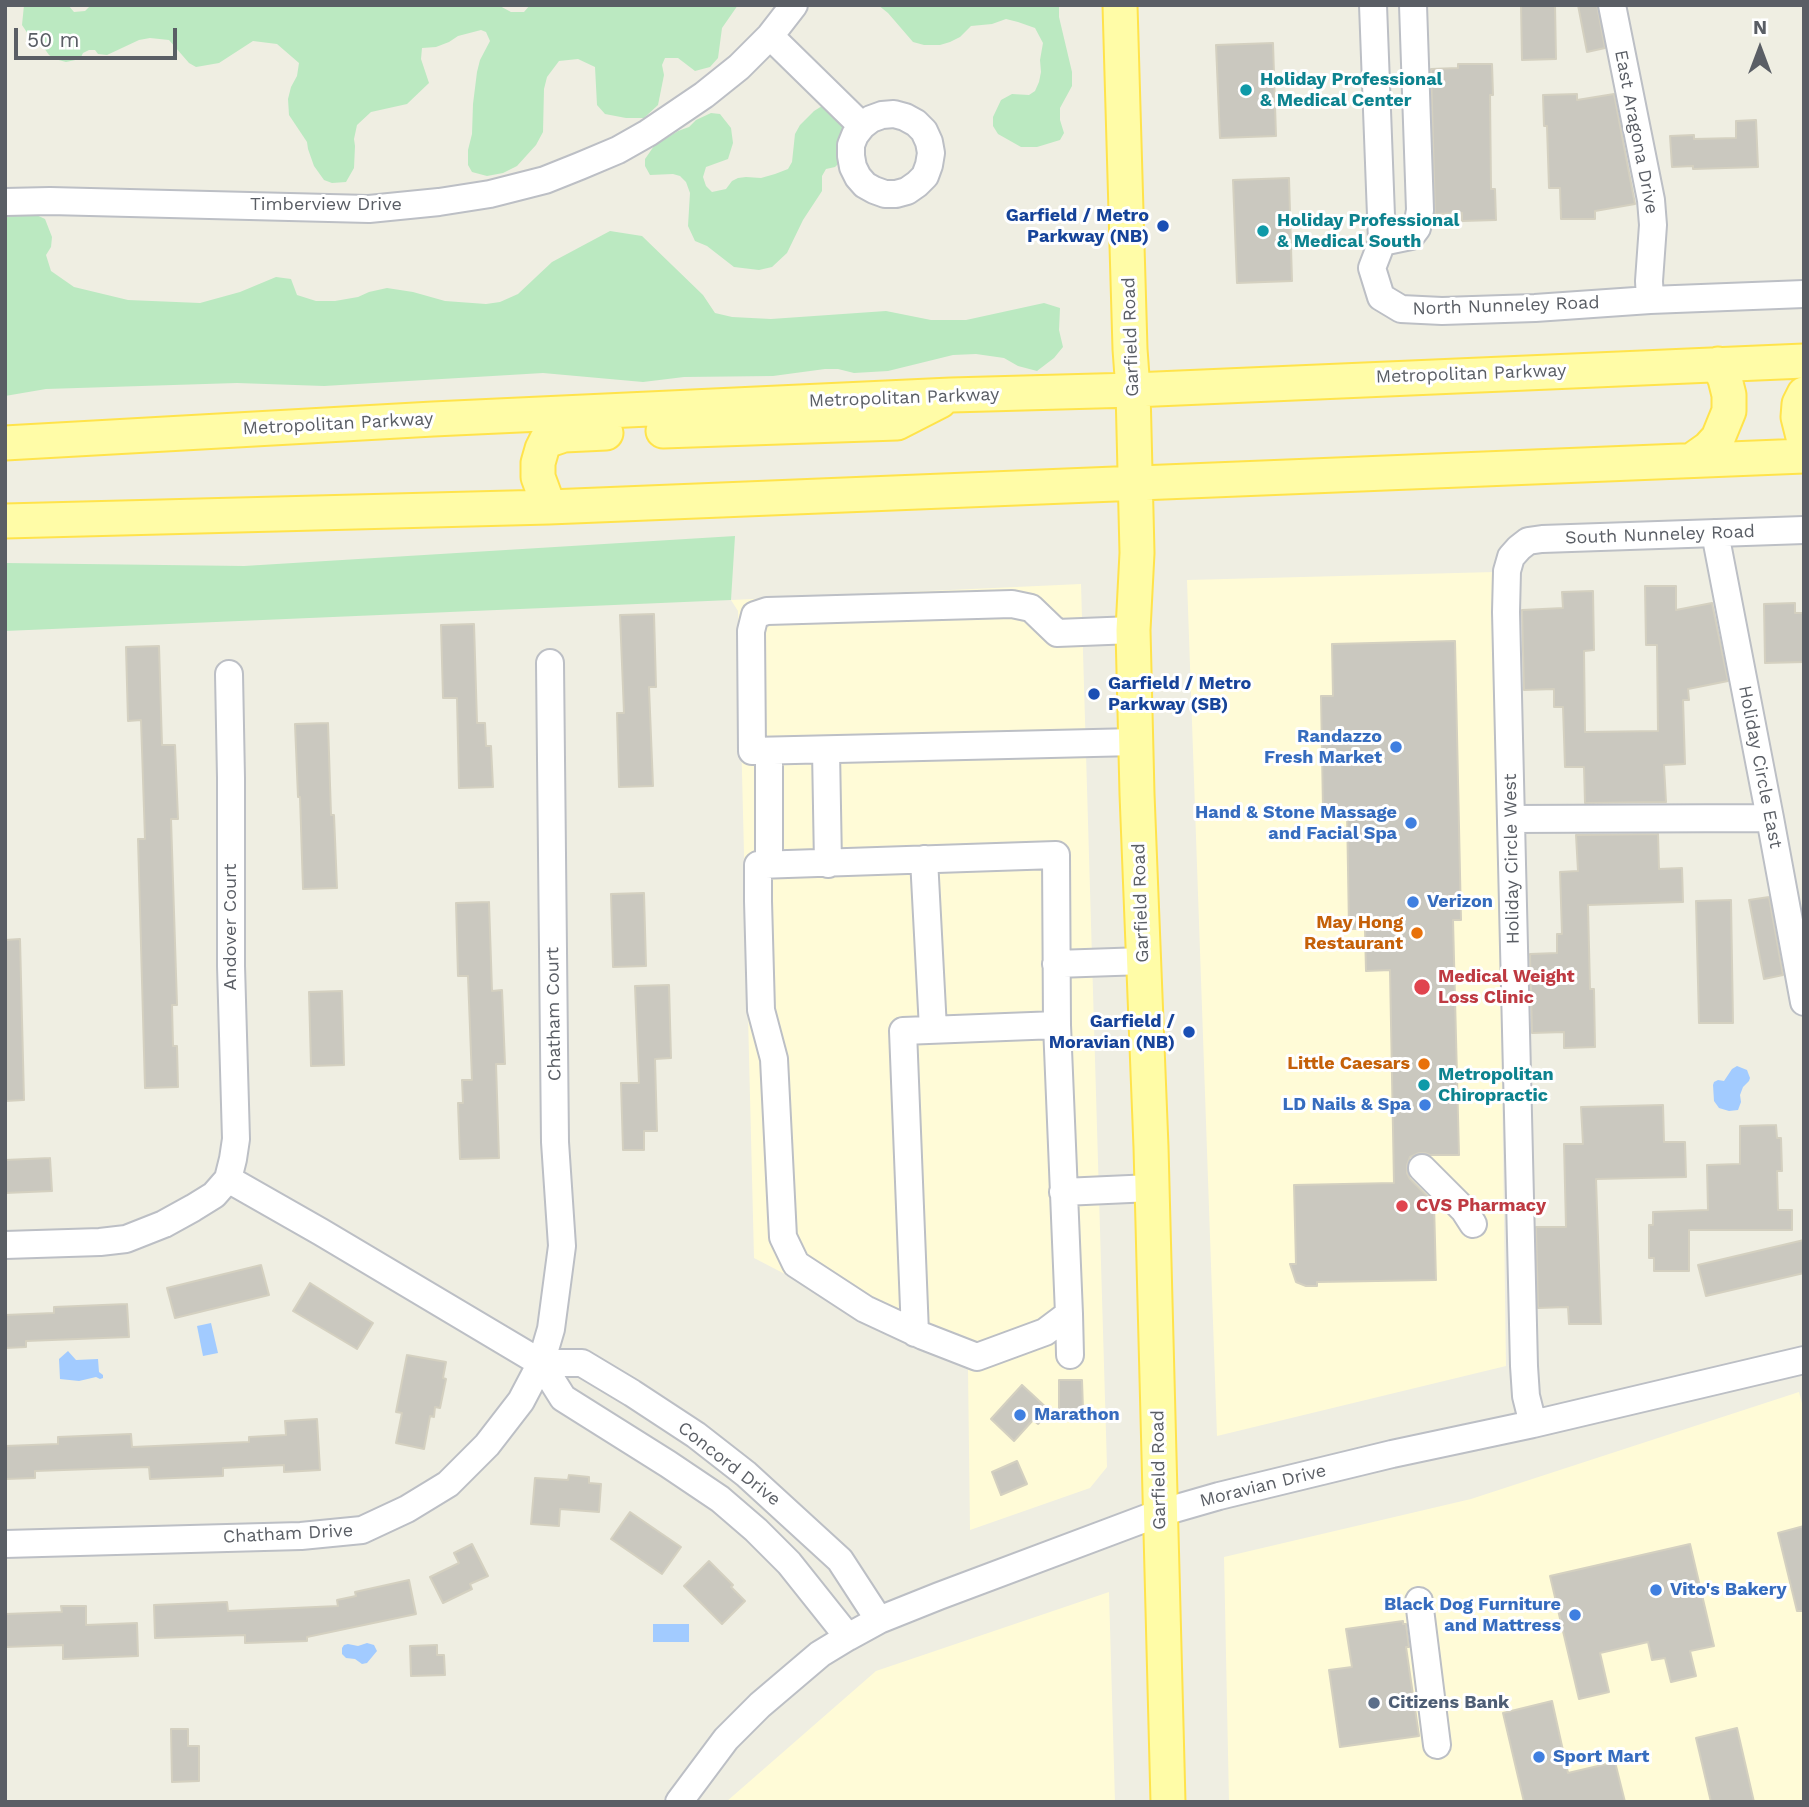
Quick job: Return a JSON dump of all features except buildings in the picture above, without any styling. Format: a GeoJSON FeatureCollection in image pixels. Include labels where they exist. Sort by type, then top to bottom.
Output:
{"type":"FeatureCollection","features":[{"type":"Feature","properties":{"kind":"main road","name":"Garfield Road"},"geometry":{"type":"LineString","coordinates":[[1120,5],[1137,552],[1133,630],[1152,1188],[1168,1802]]}},
{"type":"Feature","properties":{"kind":"main road","name":"Metropolitan Parkway"},"geometry":{"type":"LineString","coordinates":[[5,443],[433,419],[1804,361]]}},
{"type":"Feature","properties":{"kind":"main road"},"geometry":{"type":"LineString","coordinates":[[1692,460],[1718,438],[1729,411],[1729,395],[1718,364]]}},
{"type":"Feature","properties":{"kind":"main road"},"geometry":{"type":"LineString","coordinates":[[1804,394],[1799,404],[1798,417],[1804,441]]}},
{"type":"Feature","properties":{"kind":"main road"},"geometry":{"type":"LineString","coordinates":[[549,507],[538,477],[538,463],[547,441],[564,435],[897,423],[951,396]]}},
{"type":"Feature","properties":{"kind":"main road"},"geometry":{"type":"LineString","coordinates":[[5,521],[549,507],[1804,456]]}},
{"type":"Feature","properties":{"kind":"street","name":"Timberview Drive"},"geometry":{"type":"LineString","coordinates":[[5,202],[369,209],[490,194],[545,180],[618,150],[648,133],[704,95],[738,67],[770,36],[794,5]]}},
{"type":"Feature","properties":{"kind":"street","name":"North Nunneley Road"},"geometry":{"type":"LineString","coordinates":[[1373,5],[1382,242],[1372,268],[1381,297],[1401,309],[1442,310],[1535,308],[1804,294]]}},
{"type":"Feature","properties":{"kind":"street"},"geometry":{"type":"LineString","coordinates":[[1382,242],[1411,236],[1418,228],[1420,210],[1413,5]]}},
{"type":"Feature","properties":{"kind":"street","name":"East Aragona Drive"},"geometry":{"type":"LineString","coordinates":[[1612,5],[1651,200],[1653,225],[1650,300]]}},
{"type":"Feature","properties":{"kind":"street"},"geometry":{"type":"LineString","coordinates":[[770,36],[862,126]]}},
{"type":"Feature","properties":{"kind":"street","name":"South Nunneley Road"},"geometry":{"type":"LineString","coordinates":[[1519,548],[1528,541],[1542,539],[1804,530]]}},
{"type":"Feature","properties":{"kind":"street","name":"Holiday Circle East"},"geometry":{"type":"LineString","coordinates":[[1715,533],[1804,1002]]}},
{"type":"Feature","properties":{"kind":"street","name":"Holiday Circle West"},"geometry":{"type":"LineString","coordinates":[[1519,548],[1511,557],[1507,571],[1524,1366],[1526,1396],[1533,1424]]}},
{"type":"Feature","properties":{"kind":"street"},"geometry":{"type":"LineString","coordinates":[[1133,630],[1057,634],[1031,608],[1012,604],[768,611],[755,615],[751,631],[752,751],[1136,742]]}},
{"type":"Feature","properties":{"kind":"street","name":"Chatham Court"},"geometry":{"type":"LineString","coordinates":[[541,1363],[551,1329],[562,1246],[555,1142],[550,663]]}},
{"type":"Feature","properties":{"kind":"street","name":"Andover Court"},"geometry":{"type":"LineString","coordinates":[[228,1179],[236,1139],[231,965],[229,674]]}},
{"type":"Feature","properties":{"kind":"street"},"geometry":{"type":"LineString","coordinates":[[826,750],[828,864]]}},
{"type":"Feature","properties":{"kind":"street"},"geometry":{"type":"LineString","coordinates":[[769,751],[769,865]]}},
{"type":"Feature","properties":{"kind":"street"},"geometry":{"type":"LineString","coordinates":[[1511,819],[1770,818]]}},
{"type":"Feature","properties":{"kind":"street"},"geometry":{"type":"LineString","coordinates":[[1069,1314],[1045,1332],[977,1357],[915,1333],[864,1309],[796,1264],[783,1237],[774,1059],[761,1010],[758,865],[1056,855],[1057,1025],[1063,1192],[1069,1314],[1070,1354]]}},
{"type":"Feature","properties":{"kind":"street"},"geometry":{"type":"LineString","coordinates":[[924,859],[933,1029]]}},
{"type":"Feature","properties":{"kind":"street"},"geometry":{"type":"LineString","coordinates":[[1056,964],[1144,961]]}},
{"type":"Feature","properties":{"kind":"street"},"geometry":{"type":"LineString","coordinates":[[915,1333],[903,1031],[1057,1025]]}},
{"type":"Feature","properties":{"kind":"street"},"geometry":{"type":"LineString","coordinates":[[1422,1168],[1464,1210],[1474,1224]]}},
{"type":"Feature","properties":{"kind":"street"},"geometry":{"type":"LineString","coordinates":[[5,1245],[126,1239],[164,1224],[193,1208],[214,1195],[228,1179]]}},
{"type":"Feature","properties":{"kind":"street","name":"Concord Drive"},"geometry":{"type":"LineString","coordinates":[[228,1179],[321,1231],[541,1363],[562,1398],[720,1499],[756,1530],[789,1563],[848,1637]]}},
{"type":"Feature","properties":{"kind":"street"},"geometry":{"type":"LineString","coordinates":[[1063,1192],[1152,1188]]}},
{"type":"Feature","properties":{"kind":"street","name":"Moravian Drive"},"geometry":{"type":"LineString","coordinates":[[680,1802],[726,1738],[792,1676],[820,1654],[879,1620],[1160,1513],[1392,1454],[1533,1424],[1804,1360]]}},
{"type":"Feature","properties":{"kind":"street","name":"Concord Drive"},"geometry":{"type":"LineString","coordinates":[[541,1363],[582,1363],[696,1435],[746,1474],[840,1560],[879,1620]]}},
{"type":"Feature","properties":{"kind":"street","name":"Chatham Drive"},"geometry":{"type":"LineString","coordinates":[[5,1545],[301,1536],[362,1530],[408,1509],[448,1484],[487,1445],[522,1401],[541,1363]]}},
{"type":"Feature","properties":{"kind":"street"},"geometry":{"type":"LineString","coordinates":[[1419,1601],[1437,1745]]}},
{"type":"Feature","properties":{"kind":"shaded area"},"geometry":{"type":"Polygon","coordinates":[[[1495,572],[1506,1366],[1217,1436],[1187,580],[1495,572]]]}},
{"type":"Feature","properties":{"kind":"shaded area"},"geometry":{"type":"Polygon","coordinates":[[[1081,584],[1107,1467],[1090,1488],[970,1530],[968,1369],[754,1258],[738,611],[731,600],[1081,584]]]}},
{"type":"Feature","properties":{"kind":"shaded area"},"geometry":{"type":"Polygon","coordinates":[[[1799,1392],[1804,1411],[1804,1802],[1229,1802],[1224,1557],[1471,1499],[1799,1392]]]}},
{"type":"Feature","properties":{"kind":"shaded area"},"geometry":{"type":"Polygon","coordinates":[[[1109,1592],[1115,1802],[726,1802],[876,1671],[1109,1592]]]}},
{"type":"Feature","properties":{"kind":"green space"},"geometry":{"type":"Polygon","coordinates":[[[24,5],[68,5],[74,12],[85,11],[91,5],[498,5],[511,12],[524,12],[530,5],[738,5],[722,28],[718,58],[710,67],[695,71],[678,58],[665,58],[658,105],[644,118],[605,114],[597,105],[595,67],[578,59],[559,61],[547,77],[544,89],[543,132],[536,145],[517,166],[503,173],[487,176],[472,172],[468,165],[477,72],[490,41],[486,32],[481,30],[458,36],[436,47],[422,48],[421,59],[429,83],[407,104],[371,112],[357,125],[354,168],[346,182],[332,183],[324,180],[314,166],[307,142],[289,115],[288,99],[299,63],[277,44],[253,41],[219,63],[196,67],[189,63],[169,40],[150,38],[139,40],[107,55],[89,50],[83,53],[80,59],[66,62],[49,55],[39,41],[30,37],[22,25],[24,5]]]}},
{"type":"Feature","properties":{"kind":"green space"},"geometry":{"type":"Polygon","coordinates":[[[878,5],[1059,5],[1059,17],[1072,72],[1072,86],[1060,108],[1064,133],[1060,140],[1037,147],[1021,147],[998,134],[993,126],[993,117],[1001,100],[1012,94],[1029,95],[1035,91],[1039,82],[1043,43],[1035,28],[1006,19],[992,24],[971,26],[950,42],[924,45],[913,42],[878,5]]]}},
{"type":"Feature","properties":{"kind":"green space"},"geometry":{"type":"Polygon","coordinates":[[[822,106],[833,106],[849,124],[842,160],[835,167],[826,169],[822,176],[822,191],[803,220],[787,253],[772,267],[759,270],[734,267],[707,246],[695,241],[688,226],[690,193],[686,182],[673,174],[650,175],[645,166],[645,159],[654,146],[711,113],[720,114],[731,128],[733,143],[728,159],[706,167],[703,177],[712,192],[726,189],[738,178],[761,178],[775,174],[788,169],[792,162],[795,134],[800,125],[822,106]]]}},
{"type":"Feature","properties":{"kind":"green space"},"geometry":{"type":"Polygon","coordinates":[[[5,207],[30,212],[45,219],[52,237],[51,247],[46,255],[51,271],[74,287],[128,300],[200,303],[240,292],[276,277],[291,279],[297,295],[316,301],[358,297],[387,288],[445,301],[486,304],[500,302],[518,294],[552,262],[610,231],[642,236],[703,295],[715,313],[732,317],[771,319],[886,311],[931,320],[966,320],[1044,303],[1060,308],[1059,330],[1063,347],[1037,371],[1018,366],[1004,358],[976,354],[953,355],[888,371],[854,373],[825,369],[773,376],[684,377],[643,382],[543,373],[324,386],[237,383],[46,389],[5,396],[5,207]]]}},
{"type":"Feature","properties":{"kind":"green space"},"geometry":{"type":"Polygon","coordinates":[[[735,536],[731,600],[5,631],[5,563],[244,566],[735,536]]]}},
{"type":"Feature","properties":{"kind":"water"},"geometry":{"type":"Polygon","coordinates":[[[1737,1066],[1747,1070],[1750,1078],[1740,1095],[1738,1110],[1729,1111],[1719,1108],[1714,1101],[1713,1085],[1718,1080],[1724,1081],[1737,1066]]]}},
{"type":"Feature","properties":{"kind":"water"},"geometry":{"type":"Polygon","coordinates":[[[211,1323],[218,1353],[203,1356],[197,1326],[211,1323]]]}},
{"type":"Feature","properties":{"kind":"water"},"geometry":{"type":"Polygon","coordinates":[[[68,1351],[76,1360],[98,1359],[99,1372],[103,1378],[79,1381],[60,1379],[59,1359],[68,1351]]]}},
{"type":"Feature","properties":{"kind":"water"},"geometry":{"type":"Polygon","coordinates":[[[653,1624],[689,1624],[689,1642],[653,1642],[653,1624]]]}},
{"type":"Feature","properties":{"kind":"water"},"geometry":{"type":"Polygon","coordinates":[[[367,1643],[374,1645],[377,1651],[367,1663],[362,1664],[342,1654],[344,1645],[358,1646],[367,1643]]]}},
{"type":"Feature","properties":{"kind":"place","name":"Holiday Professional & Medical Center"},"geometry":{"type":"Point","coordinates":[1246,90]}},
{"type":"Feature","properties":{"kind":"place","name":"Garfield / Metro Parkway (NB)"},"geometry":{"type":"Point","coordinates":[1163,226]}},
{"type":"Feature","properties":{"kind":"place","name":"Holiday Professional & Medical South"},"geometry":{"type":"Point","coordinates":[1263,231]}},
{"type":"Feature","properties":{"kind":"place","name":"Garfield / Metro Parkway (SB)"},"geometry":{"type":"Point","coordinates":[1094,694]}},
{"type":"Feature","properties":{"kind":"place","name":"Randazzo Fresh Market"},"geometry":{"type":"Point","coordinates":[1396,747]}},
{"type":"Feature","properties":{"kind":"place","name":"Hand & Stone Massage and Facial Spa"},"geometry":{"type":"Point","coordinates":[1411,823]}},
{"type":"Feature","properties":{"kind":"place","name":"Verizon"},"geometry":{"type":"Point","coordinates":[1413,902]}},
{"type":"Feature","properties":{"kind":"place","name":"May Hong Restaurant"},"geometry":{"type":"Point","coordinates":[1417,933]}},
{"type":"Feature","properties":{"kind":"place","name":"Medical Weight Loss Clinic"},"geometry":{"type":"Point","coordinates":[1422,987]}},
{"type":"Feature","properties":{"kind":"place","name":"Garfield / Moravian (NB)"},"geometry":{"type":"Point","coordinates":[1189,1032]}},
{"type":"Feature","properties":{"kind":"place","name":"Little Caesars"},"geometry":{"type":"Point","coordinates":[1424,1064]}},
{"type":"Feature","properties":{"kind":"place","name":"Metropolitan Chiropractic"},"geometry":{"type":"Point","coordinates":[1424,1085]}},
{"type":"Feature","properties":{"kind":"place","name":"LD Nails & Spa"},"geometry":{"type":"Point","coordinates":[1425,1105]}},
{"type":"Feature","properties":{"kind":"place","name":"CVS Pharmacy"},"geometry":{"type":"Point","coordinates":[1402,1206]}},
{"type":"Feature","properties":{"kind":"place","name":"Marathon"},"geometry":{"type":"Point","coordinates":[1020,1415]}},
{"type":"Feature","properties":{"kind":"place","name":"Vito's Bakery"},"geometry":{"type":"Point","coordinates":[1656,1590]}},
{"type":"Feature","properties":{"kind":"place","name":"Black Dog Furniture and Mattress"},"geometry":{"type":"Point","coordinates":[1575,1615]}},
{"type":"Feature","properties":{"kind":"place","name":"Citizens Bank"},"geometry":{"type":"Point","coordinates":[1374,1703]}},
{"type":"Feature","properties":{"kind":"place","name":"Sport Mart"},"geometry":{"type":"Point","coordinates":[1539,1757]}}]}
